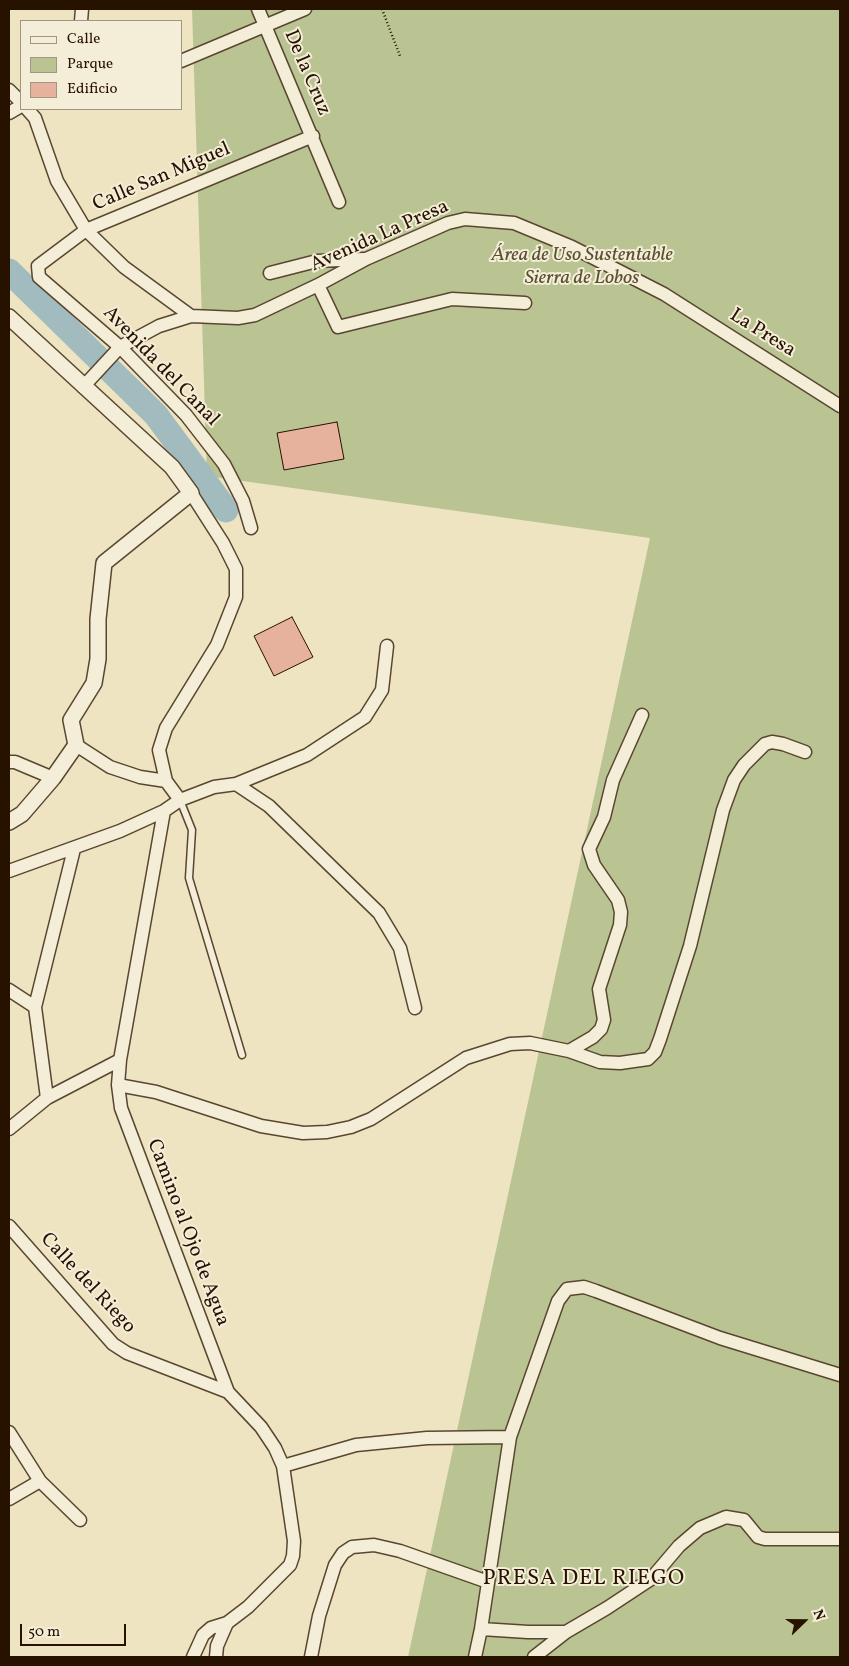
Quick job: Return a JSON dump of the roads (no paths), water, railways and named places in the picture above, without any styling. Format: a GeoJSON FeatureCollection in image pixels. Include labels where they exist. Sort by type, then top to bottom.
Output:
{"type":"FeatureCollection","features":[{"type":"Feature","properties":{"kind":"street","name":"De la Cruz"},"geometry":{"type":"LineString","coordinates":[[258,9],[313,136],[339,202]]}},
{"type":"Feature","properties":{"kind":"street"},"geometry":{"type":"LineString","coordinates":[[182,61],[305,9]]}},
{"type":"Feature","properties":{"kind":"street"},"geometry":{"type":"LineString","coordinates":[[9,90],[20,101]]}},
{"type":"Feature","properties":{"kind":"street"},"geometry":{"type":"LineString","coordinates":[[9,113],[20,107]]}},
{"type":"Feature","properties":{"kind":"street"},"geometry":{"type":"LineString","coordinates":[[28,110],[35,118],[57,181],[86,230],[124,267],[191,316]]}},
{"type":"Feature","properties":{"kind":"street","name":"Calle San Miguel"},"geometry":{"type":"LineString","coordinates":[[37,271],[38,266],[86,230],[313,136]]}},
{"type":"Feature","properties":{"kind":"street","name":"Avenida La Presa"},"geometry":{"type":"LineString","coordinates":[[83,387],[116,351],[159,326],[191,316],[238,318],[255,315],[318,285],[366,259],[448,223],[465,219],[514,222],[572,247],[664,294]]}},
{"type":"Feature","properties":{"kind":"street"},"geometry":{"type":"LineString","coordinates":[[270,273],[317,261],[366,259]]}},
{"type":"Feature","properties":{"kind":"street","name":"Avenida del Canal"},"geometry":{"type":"LineString","coordinates":[[37,271],[40,277],[116,351],[186,414],[224,464],[243,502],[252,528]]}},
{"type":"Feature","properties":{"kind":"street"},"geometry":{"type":"LineString","coordinates":[[318,285],[338,327],[452,299],[525,302]]}},
{"type":"Feature","properties":{"kind":"street","name":"La Presa"},"geometry":{"type":"LineString","coordinates":[[664,294],[840,406]]}},
{"type":"Feature","properties":{"kind":"street"},"geometry":{"type":"LineString","coordinates":[[9,317],[172,468],[191,493],[223,543],[236,570],[236,596],[217,645],[166,728],[159,750],[166,781],[180,800]]}},
{"type":"Feature","properties":{"kind":"street"},"geometry":{"type":"LineString","coordinates":[[166,781],[140,777],[110,767],[76,745],[71,720],[94,683],[98,659],[98,619],[104,563],[191,493]]}},
{"type":"Feature","properties":{"kind":"street"},"geometry":{"type":"LineString","coordinates":[[9,871],[74,849],[164,811],[180,800],[214,787],[236,784],[307,755],[365,716],[382,690],[387,646]]}},
{"type":"Feature","properties":{"kind":"street"},"geometry":{"type":"LineString","coordinates":[[568,1052],[601,1030],[604,1020],[599,989],[620,925],[621,912],[616,895],[594,865],[589,849],[604,817],[613,780],[642,714]]}},
{"type":"Feature","properties":{"kind":"street"},"geometry":{"type":"LineString","coordinates":[[118,1085],[156,1092],[261,1126],[303,1134],[351,1127],[371,1119],[466,1058],[492,1048],[510,1044],[530,1043],[600,1062],[620,1063],[648,1059],[655,1052],[690,946],[723,810],[734,780],[744,766],[765,744],[772,742],[783,744],[805,752]]}},
{"type":"Feature","properties":{"kind":"street"},"geometry":{"type":"LineString","coordinates":[[9,822],[22,814],[53,778],[76,745]]}},
{"type":"Feature","properties":{"kind":"street"},"geometry":{"type":"LineString","coordinates":[[9,762],[15,762],[53,778]]}},
{"type":"Feature","properties":{"kind":"street"},"geometry":{"type":"LineString","coordinates":[[236,784],[269,806],[379,913],[400,948],[415,1008]]}},
{"type":"Feature","properties":{"kind":"street","name":"Camino al Ojo de Agua"},"geometry":{"type":"LineString","coordinates":[[164,811],[120,1060],[118,1085],[121,1108],[131,1139],[228,1392]]}},
{"type":"Feature","properties":{"kind":"street"},"geometry":{"type":"LineString","coordinates":[[47,1098],[35,1007],[74,849]]}},
{"type":"Feature","properties":{"kind":"street"},"geometry":{"type":"LineString","coordinates":[[9,990],[35,1007]]}},
{"type":"Feature","properties":{"kind":"street"},"geometry":{"type":"LineString","coordinates":[[9,1129],[47,1098],[120,1060]]}},
{"type":"Feature","properties":{"kind":"street","name":"Calle del Riego"},"geometry":{"type":"LineString","coordinates":[[9,1226],[113,1344],[127,1353],[228,1392]]}},
{"type":"Feature","properties":{"kind":"street"},"geometry":{"type":"LineString","coordinates":[[474,1657],[481,1629],[510,1437],[562,1294],[574,1287],[596,1290],[720,1338],[840,1375]]}},
{"type":"Feature","properties":{"kind":"street"},"geometry":{"type":"LineString","coordinates":[[193,1657],[204,1635],[211,1628],[227,1624],[248,1607],[290,1565],[294,1556],[294,1541],[283,1466],[275,1448],[261,1427],[228,1392]]}},
{"type":"Feature","properties":{"kind":"street"},"geometry":{"type":"LineString","coordinates":[[9,1432],[40,1481],[80,1520]]}},
{"type":"Feature","properties":{"kind":"street"},"geometry":{"type":"LineString","coordinates":[[283,1466],[356,1445],[427,1438],[510,1437]]}},
{"type":"Feature","properties":{"kind":"street"},"geometry":{"type":"LineString","coordinates":[[9,1499],[40,1481]]}},
{"type":"Feature","properties":{"kind":"street"},"geometry":{"type":"LineString","coordinates":[[534,1657],[566,1632],[651,1579],[679,1546],[700,1528],[715,1520],[726,1518],[744,1520],[758,1537],[765,1539],[840,1539]]}},
{"type":"Feature","properties":{"kind":"street"},"geometry":{"type":"LineString","coordinates":[[311,1657],[334,1565],[343,1553],[352,1547],[374,1545],[400,1551],[488,1582]]}},
{"type":"Feature","properties":{"kind":"street"},"geometry":{"type":"LineString","coordinates":[[216,1657],[217,1646],[227,1624]]}},
{"type":"Feature","properties":{"kind":"street"},"geometry":{"type":"LineString","coordinates":[[481,1629],[566,1632]]}},
{"type":"Feature","properties":{"kind":"lane"},"geometry":{"type":"LineString","coordinates":[[180,800],[192,830],[189,878],[242,1054]]}},
{"type":"Feature","properties":{"kind":"waterway"},"geometry":{"type":"LineString","coordinates":[[9,271],[156,415],[226,510]]}},
{"type":"Feature","properties":{"kind":"district","name":"PRESA DEL RIEGO"},"geometry":{"type":"Point","coordinates":[584,1580]}},
{"type":"Feature","properties":{"kind":"park label","name":"Área de Uso Sustentable Sierra de Lobos"},"geometry":{"type":"Point","coordinates":[582,268]}}]}
